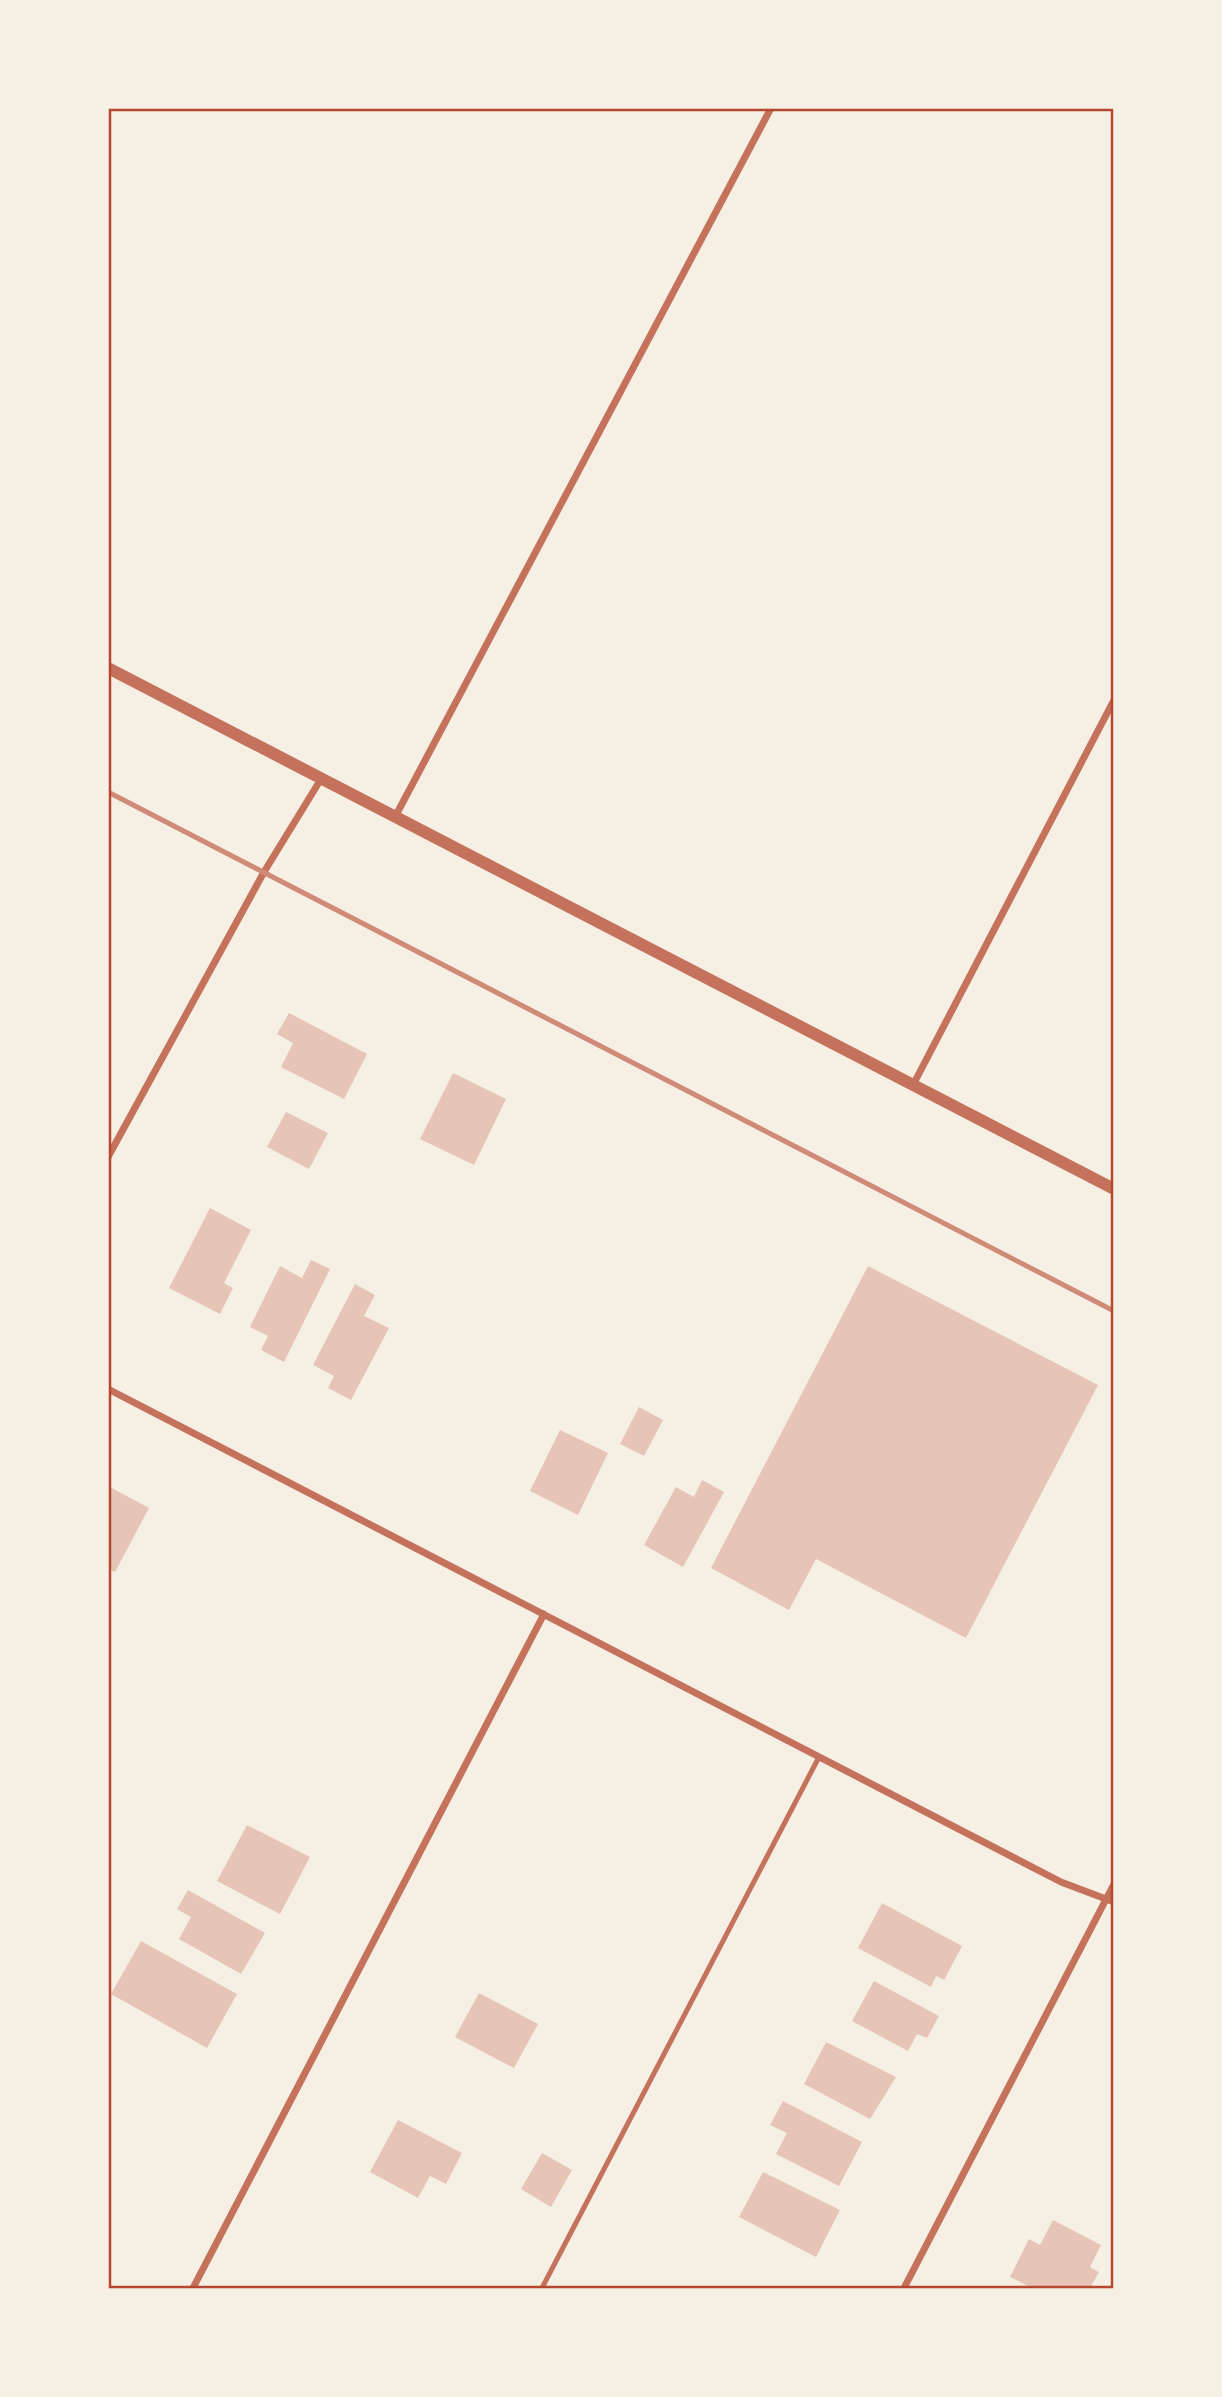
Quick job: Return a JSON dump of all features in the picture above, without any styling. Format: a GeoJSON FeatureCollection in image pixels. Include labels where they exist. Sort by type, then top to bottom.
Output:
{"type":"FeatureCollection","features":[{"type":"Feature","properties":{"kind":"street"},"geometry":{"type":"LineString","coordinates":[[395,817],[771,108]]}},
{"type":"Feature","properties":{"kind":"street"},"geometry":{"type":"LineString","coordinates":[[108,668],[1114,1189]]}},
{"type":"Feature","properties":{"kind":"street"},"geometry":{"type":"LineString","coordinates":[[913,1085],[1114,700]]}},
{"type":"Feature","properties":{"kind":"street"},"geometry":{"type":"LineString","coordinates":[[108,1157],[264,872],[321,779]]}},
{"type":"Feature","properties":{"kind":"street"},"geometry":{"type":"LineString","coordinates":[[108,1389],[1061,1882],[1110,1900]]}},
{"type":"Feature","properties":{"kind":"street"},"geometry":{"type":"LineString","coordinates":[[193,2288],[544,1614]]}},
{"type":"Feature","properties":{"kind":"street"},"geometry":{"type":"LineString","coordinates":[[904,2288],[1110,1900],[1114,1884]]}},
{"type":"Feature","properties":{"kind":"lane"},"geometry":{"type":"LineString","coordinates":[[542,2288],[818,1757]]}},
{"type":"Feature","properties":{"kind":"building"},"geometry":{"type":"Polygon","coordinates":[[[289,1013],[367,1054],[344,1099],[281,1067],[293,1043],[277,1034],[289,1013]]]}},
{"type":"Feature","properties":{"kind":"building"},"geometry":{"type":"Polygon","coordinates":[[[453,1073],[506,1099],[474,1165],[420,1139],[453,1073]]]}},
{"type":"Feature","properties":{"kind":"building"},"geometry":{"type":"Polygon","coordinates":[[[286,1112],[328,1133],[309,1169],[267,1147],[286,1112]]]}},
{"type":"Feature","properties":{"kind":"building"},"geometry":{"type":"Polygon","coordinates":[[[210,1208],[251,1230],[224,1283],[233,1288],[220,1314],[169,1288],[210,1208]]]}},
{"type":"Feature","properties":{"kind":"building"},"geometry":{"type":"Polygon","coordinates":[[[311,1260],[330,1269],[284,1362],[261,1350],[268,1336],[250,1327],[280,1266],[302,1278],[311,1260]]]}},
{"type":"Feature","properties":{"kind":"building"},"geometry":{"type":"Polygon","coordinates":[[[868,1266],[1098,1385],[966,1638],[816,1559],[789,1610],[711,1568],[868,1266]]]}},
{"type":"Feature","properties":{"kind":"building"},"geometry":{"type":"Polygon","coordinates":[[[355,1284],[375,1295],[364,1316],[389,1328],[351,1400],[328,1388],[334,1376],[313,1365],[355,1284]]]}},
{"type":"Feature","properties":{"kind":"building"},"geometry":{"type":"Polygon","coordinates":[[[639,1407],[663,1420],[644,1456],[620,1444],[639,1407]]]}},
{"type":"Feature","properties":{"kind":"building"},"geometry":{"type":"Polygon","coordinates":[[[560,1430],[608,1453],[578,1515],[530,1491],[560,1430]]]}},
{"type":"Feature","properties":{"kind":"building"},"geometry":{"type":"Polygon","coordinates":[[[702,1480],[724,1492],[683,1567],[644,1545],[676,1487],[694,1497],[702,1480]]]}},
{"type":"Feature","properties":{"kind":"building"},"geometry":{"type":"Polygon","coordinates":[[[108,1486],[149,1508],[115,1572],[108,1569],[108,1486]]]}},
{"type":"Feature","properties":{"kind":"building"},"geometry":{"type":"Polygon","coordinates":[[[247,1825],[310,1857],[280,1914],[217,1881],[247,1825]]]}},
{"type":"Feature","properties":{"kind":"building"},"geometry":{"type":"Polygon","coordinates":[[[188,1890],[265,1933],[241,1974],[179,1939],[191,1917],[177,1909],[188,1890]]]}},
{"type":"Feature","properties":{"kind":"building"},"geometry":{"type":"Polygon","coordinates":[[[882,1903],[962,1946],[944,1980],[936,1976],[931,1987],[858,1948],[882,1903]]]}},
{"type":"Feature","properties":{"kind":"building"},"geometry":{"type":"Polygon","coordinates":[[[141,1941],[237,1994],[207,2048],[111,1994],[141,1941]]]}},
{"type":"Feature","properties":{"kind":"building"},"geometry":{"type":"Polygon","coordinates":[[[874,1981],[939,2016],[927,2038],[917,2034],[908,2051],[852,2021],[874,1981]]]}},
{"type":"Feature","properties":{"kind":"building"},"geometry":{"type":"Polygon","coordinates":[[[479,1993],[538,2024],[514,2068],[455,2037],[479,1993]]]}},
{"type":"Feature","properties":{"kind":"building"},"geometry":{"type":"Polygon","coordinates":[[[826,2042],[896,2077],[870,2119],[804,2084],[826,2042]]]}},
{"type":"Feature","properties":{"kind":"building"},"geometry":{"type":"Polygon","coordinates":[[[783,2101],[862,2142],[839,2186],[776,2154],[787,2133],[770,2125],[783,2101]]]}},
{"type":"Feature","properties":{"kind":"building"},"geometry":{"type":"Polygon","coordinates":[[[398,2120],[462,2153],[446,2184],[430,2176],[418,2198],[370,2172],[398,2120]]]}},
{"type":"Feature","properties":{"kind":"building"},"geometry":{"type":"Polygon","coordinates":[[[542,2153],[572,2170],[551,2207],[521,2189],[542,2153]]]}},
{"type":"Feature","properties":{"kind":"building"},"geometry":{"type":"Polygon","coordinates":[[[763,2172],[840,2210],[816,2257],[739,2217],[763,2172]]]}},
{"type":"Feature","properties":{"kind":"building"},"geometry":{"type":"Polygon","coordinates":[[[1053,2220],[1101,2245],[1090,2267],[1099,2272],[1090,2288],[1032,2288],[1010,2277],[1029,2239],[1040,2245],[1053,2220]]]}},
{"type":"Feature","properties":{"kind":"railway"},"geometry":{"type":"LineString","coordinates":[[108,792],[1114,1311]]}}]}
